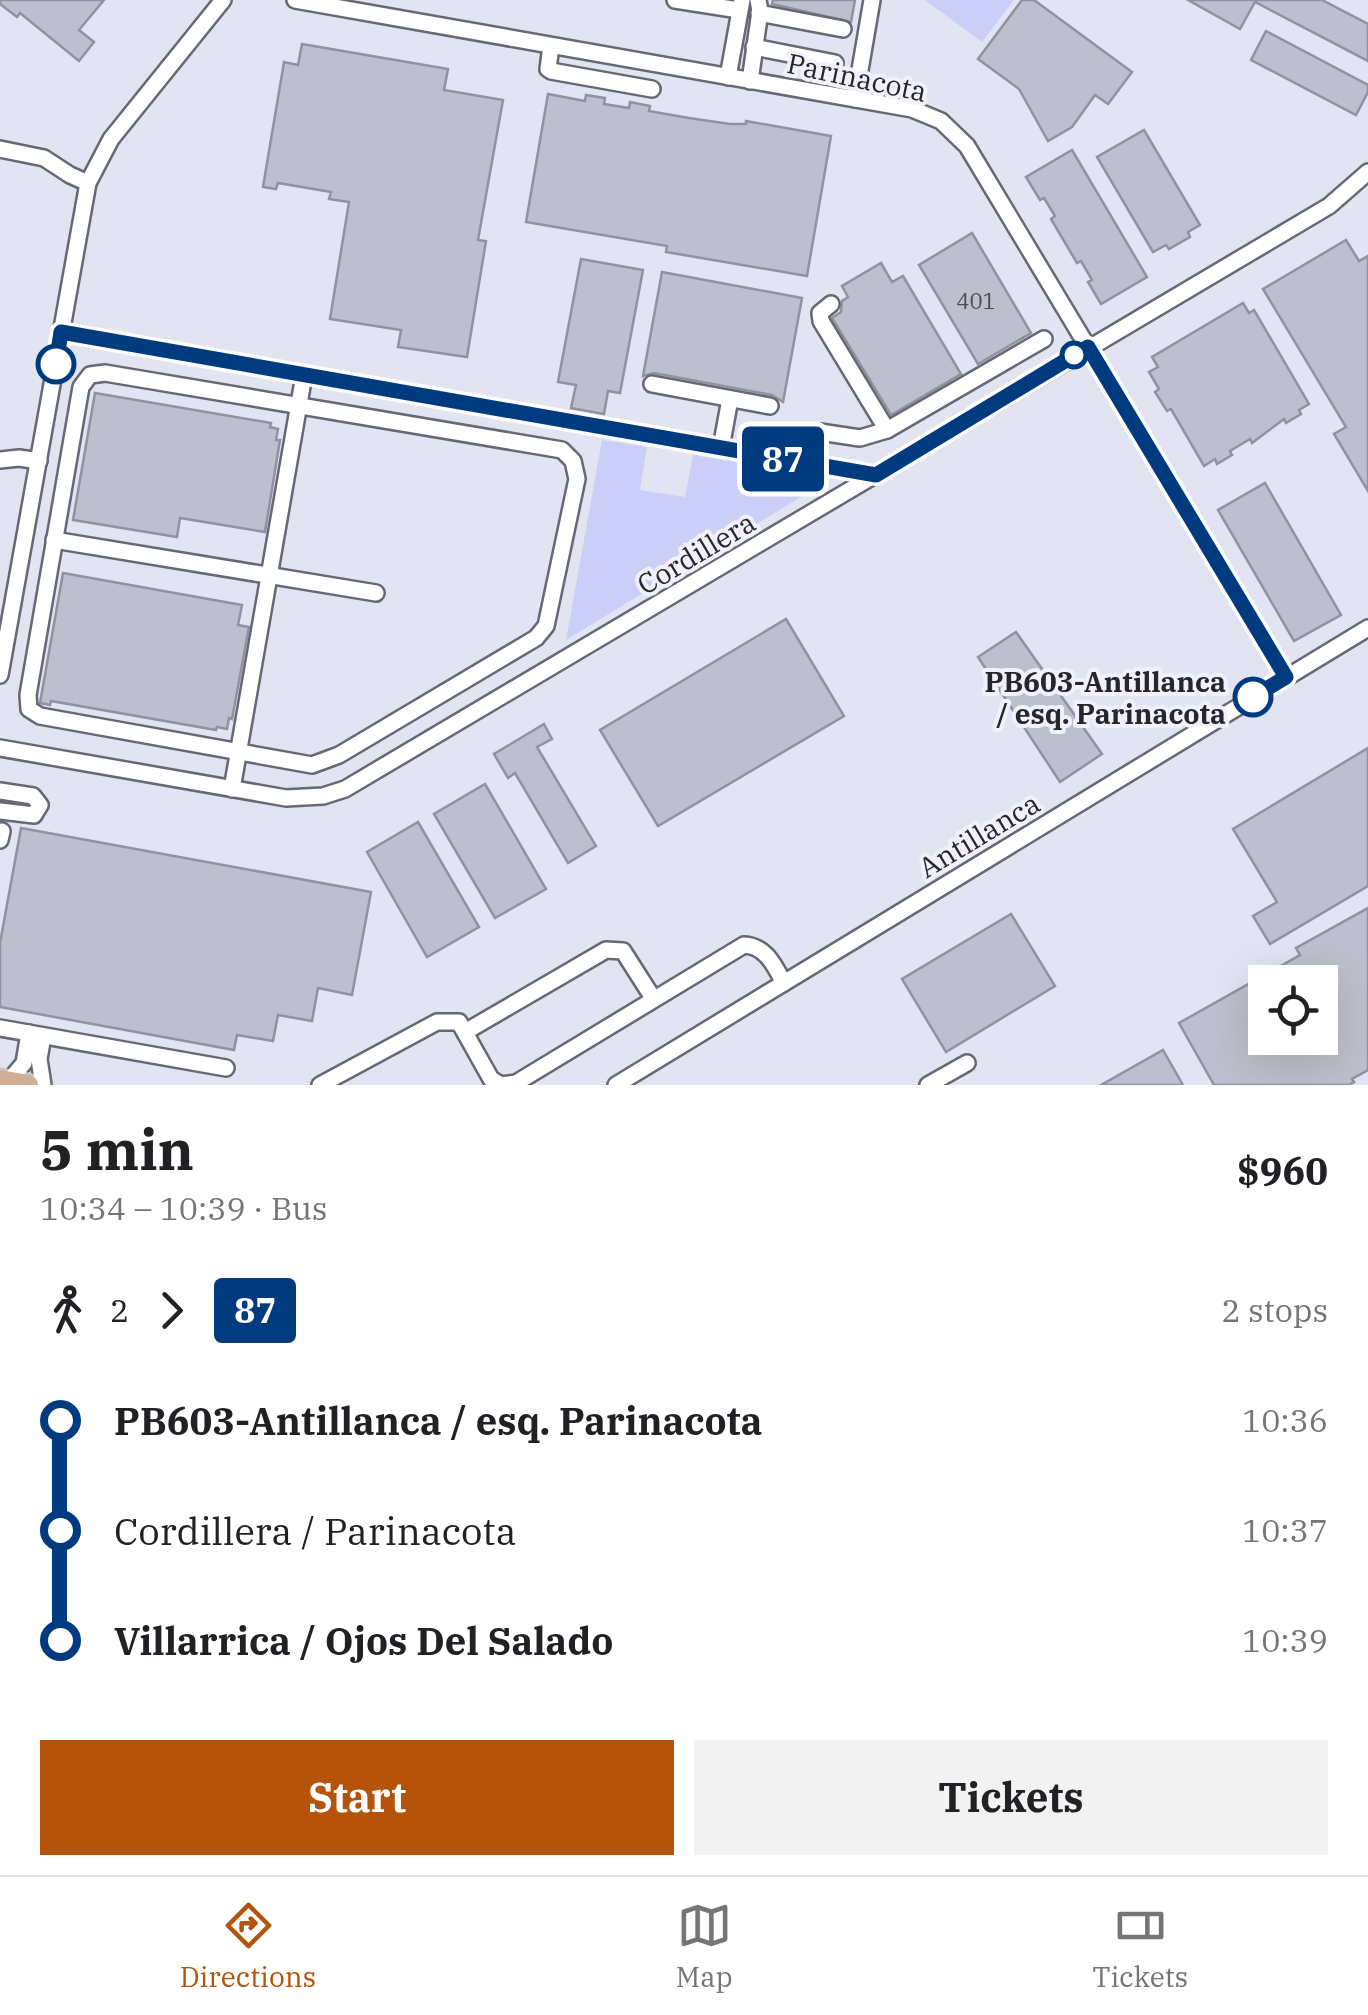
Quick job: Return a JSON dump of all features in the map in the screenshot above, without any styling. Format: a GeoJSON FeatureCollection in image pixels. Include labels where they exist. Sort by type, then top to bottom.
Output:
{"type":"FeatureCollection","features":[{"type":"Feature","properties":{"kind":"street"},"geometry":{"type":"LineString","coordinates":[[0,674],[88,183],[111,139],[223,0]]}},
{"type":"Feature","properties":{"kind":"street","name":"Parinacota"},"geometry":{"type":"LineString","coordinates":[[295,0],[855,99],[922,112],[940,121],[958,136],[1286,677]]}},
{"type":"Feature","properties":{"kind":"street"},"geometry":{"type":"LineString","coordinates":[[675,0],[741,5],[728,77]]}},
{"type":"Feature","properties":{"kind":"street"},"geometry":{"type":"LineString","coordinates":[[855,99],[872,0]]}},
{"type":"Feature","properties":{"kind":"street"},"geometry":{"type":"LineString","coordinates":[[750,81],[758,7],[843,29]]}},
{"type":"Feature","properties":{"kind":"street"},"geometry":{"type":"LineString","coordinates":[[551,46],[551,72],[652,89]]}},
{"type":"Feature","properties":{"kind":"street"},"geometry":{"type":"LineString","coordinates":[[754,47],[835,63]]}},
{"type":"Feature","properties":{"kind":"street"},"geometry":{"type":"LineString","coordinates":[[2,153],[44,158],[88,183]]}},
{"type":"Feature","properties":{"kind":"street","name":"Cordillera"},"geometry":{"type":"LineString","coordinates":[[0,748],[299,798],[323,796],[354,784],[1329,206],[1368,172]]}},
{"type":"Feature","properties":{"kind":"street"},"geometry":{"type":"LineString","coordinates":[[830,304],[820,313],[821,321],[887,430]]}},
{"type":"Feature","properties":{"kind":"street"},"geometry":{"type":"LineString","coordinates":[[61,332],[876,475]]}},
{"type":"Feature","properties":{"kind":"street"},"geometry":{"type":"LineString","coordinates":[[820,432],[860,438],[887,430],[1044,340]]}},
{"type":"Feature","properties":{"kind":"street"},"geometry":{"type":"LineString","coordinates":[[105,372],[299,407],[562,450],[573,461],[577,478],[549,618],[536,638],[330,760],[312,765],[40,716],[30,710],[28,695],[81,387],[90,375],[105,372]]}},
{"type":"Feature","properties":{"kind":"street"},"geometry":{"type":"LineString","coordinates":[[232,788],[304,375]]}},
{"type":"Feature","properties":{"kind":"street"},"geometry":{"type":"LineString","coordinates":[[972,381],[986,407]]}},
{"type":"Feature","properties":{"kind":"street"},"geometry":{"type":"LineString","coordinates":[[652,384],[770,406]]}},
{"type":"Feature","properties":{"kind":"street"},"geometry":{"type":"LineString","coordinates":[[722,448],[730,398]]}},
{"type":"Feature","properties":{"kind":"street"},"geometry":{"type":"LineString","coordinates":[[0,460],[39,461]]}},
{"type":"Feature","properties":{"kind":"street"},"geometry":{"type":"LineString","coordinates":[[54,540],[376,593]]}},
{"type":"Feature","properties":{"kind":"street","name":"Antillanca"},"geometry":{"type":"LineString","coordinates":[[616,1085],[1368,628]]}},
{"type":"Feature","properties":{"kind":"street"},"geometry":{"type":"LineString","coordinates":[[0,791],[34,796],[40,805],[34,815],[0,811]]}},
{"type":"Feature","properties":{"kind":"street"},"geometry":{"type":"LineString","coordinates":[[320,1085],[437,1022],[460,1022],[495,1083],[516,1083],[744,945],[760,949],[784,983]]}},
{"type":"Feature","properties":{"kind":"street"},"geometry":{"type":"LineString","coordinates":[[465,1032],[606,950],[623,951],[653,998]]}},
{"type":"Feature","properties":{"kind":"street"},"geometry":{"type":"LineString","coordinates":[[0,1028],[226,1068]]}},
{"type":"Feature","properties":{"kind":"street"},"geometry":{"type":"LineString","coordinates":[[12,1082],[36,1034]]}},
{"type":"Feature","properties":{"kind":"street"},"geometry":{"type":"LineString","coordinates":[[36,1034],[42,1085]]}},
{"type":"Feature","properties":{"kind":"street"},"geometry":{"type":"LineString","coordinates":[[928,1085],[967,1063]]}},
{"type":"Feature","properties":{"kind":"shaded area"},"geometry":{"type":"Polygon","coordinates":[[[925,0],[1014,0],[982,42],[925,0]]]}},
{"type":"Feature","properties":{"kind":"shaded area"},"geometry":{"type":"Polygon","coordinates":[[[602,440],[647,447],[640,490],[685,497],[693,455],[811,475],[814,489],[566,640],[602,440]]]}},
{"type":"Feature","properties":{"kind":"building"},"geometry":{"type":"Polygon","coordinates":[[[0,0],[104,0],[79,30],[94,42],[79,61],[20,13],[17,17],[0,4],[0,0]]]}},
{"type":"Feature","properties":{"kind":"building"},"geometry":{"type":"Polygon","coordinates":[[[773,0],[855,0],[851,22],[772,4],[773,0]]]}},
{"type":"Feature","properties":{"kind":"building"},"geometry":{"type":"Polygon","coordinates":[[[1022,0],[1034,0],[1132,72],[1108,104],[1095,95],[1072,127],[1048,141],[1019,89],[978,59],[1022,0]]]}},
{"type":"Feature","properties":{"kind":"building"},"geometry":{"type":"Polygon","coordinates":[[[1188,0],[1322,0],[1368,24],[1368,61],[1255,2],[1240,29],[1188,0]]]}},
{"type":"Feature","properties":{"kind":"building"},"geometry":{"type":"Polygon","coordinates":[[[1266,31],[1368,85],[1356,115],[1251,60],[1266,31]]]}},
{"type":"Feature","properties":{"kind":"building"},"geometry":{"type":"Polygon","coordinates":[[[302,44],[448,69],[444,90],[503,100],[478,240],[486,241],[467,357],[398,347],[401,330],[330,319],[349,202],[329,199],[331,192],[278,183],[276,189],[263,187],[284,62],[298,65],[302,44]]]}},
{"type":"Feature","properties":{"kind":"building"},"geometry":{"type":"Polygon","coordinates":[[[548,94],[585,101],[586,95],[605,98],[604,104],[629,108],[630,102],[650,106],[649,111],[689,118],[730,124],[746,121],[831,136],[807,276],[666,252],[667,246],[526,222],[548,94]]]}},
{"type":"Feature","properties":{"kind":"building"},"geometry":{"type":"Polygon","coordinates":[[[1144,130],[1200,225],[1188,232],[1190,237],[1169,249],[1166,245],[1153,252],[1097,157],[1144,130]]]}},
{"type":"Feature","properties":{"kind":"building"},"geometry":{"type":"Polygon","coordinates":[[[1072,150],[1147,277],[1101,304],[1081,261],[1077,263],[1051,219],[1055,216],[1026,177],[1072,150]]]}},
{"type":"Feature","properties":{"kind":"building"},"geometry":{"type":"Polygon","coordinates":[[[972,233],[1031,333],[978,364],[919,265],[972,233]]]}},
{"type":"Feature","properties":{"kind":"building"},"geometry":{"type":"Polygon","coordinates":[[[1346,240],[1359,261],[1368,256],[1368,491],[1334,434],[1346,427],[1263,289],[1346,240]]]}},
{"type":"Feature","properties":{"kind":"building"},"geometry":{"type":"Polygon","coordinates":[[[581,259],[643,270],[620,393],[608,391],[604,414],[571,408],[576,385],[558,382],[581,259]]]}},
{"type":"Feature","properties":{"kind":"building"},"geometry":{"type":"Polygon","coordinates":[[[881,263],[892,282],[903,276],[961,374],[891,415],[832,318],[841,312],[842,301],[848,297],[842,286],[881,263]]]}},
{"type":"Feature","properties":{"kind":"building"},"geometry":{"type":"Polygon","coordinates":[[[662,272],[802,298],[783,402],[772,395],[654,373],[643,376],[662,272]]]}},
{"type":"Feature","properties":{"kind":"building"},"geometry":{"type":"Polygon","coordinates":[[[1243,303],[1249,313],[1254,310],[1309,404],[1299,410],[1301,414],[1286,423],[1284,419],[1252,443],[1250,439],[1217,464],[1215,459],[1204,466],[1171,409],[1167,411],[1155,392],[1159,389],[1149,372],[1158,367],[1152,357],[1243,303]]]}},
{"type":"Feature","properties":{"kind":"building"},"geometry":{"type":"Polygon","coordinates":[[[95,393],[271,423],[270,427],[278,429],[276,440],[280,440],[265,532],[180,518],[177,537],[73,520],[95,393]]]}},
{"type":"Feature","properties":{"kind":"building"},"geometry":{"type":"Polygon","coordinates":[[[1265,483],[1341,615],[1294,641],[1218,510],[1265,483]]]}},
{"type":"Feature","properties":{"kind":"building"},"geometry":{"type":"Polygon","coordinates":[[[63,573],[242,605],[238,625],[249,627],[227,729],[51,701],[50,705],[40,703],[63,573]]]}},
{"type":"Feature","properties":{"kind":"building"},"geometry":{"type":"Polygon","coordinates":[[[786,619],[844,716],[658,826],[600,730],[786,619]]]}},
{"type":"Feature","properties":{"kind":"building"},"geometry":{"type":"Polygon","coordinates":[[[1016,632],[1102,754],[1060,782],[978,657],[1016,632]]]}},
{"type":"Feature","properties":{"kind":"building"},"geometry":{"type":"Polygon","coordinates":[[[544,724],[552,739],[537,747],[596,846],[568,863],[515,773],[508,778],[494,754],[544,724]]]}},
{"type":"Feature","properties":{"kind":"building"},"geometry":{"type":"Polygon","coordinates":[[[1368,748],[1368,886],[1270,944],[1253,916],[1277,902],[1233,829],[1368,748]]]}},
{"type":"Feature","properties":{"kind":"building"},"geometry":{"type":"Polygon","coordinates":[[[485,784],[546,889],[495,918],[434,814],[485,784]]]}},
{"type":"Feature","properties":{"kind":"building"},"geometry":{"type":"Polygon","coordinates":[[[418,822],[479,927],[427,957],[367,852],[418,822]]]}},
{"type":"Feature","properties":{"kind":"building"},"geometry":{"type":"Polygon","coordinates":[[[21,828],[371,892],[352,995],[318,988],[312,1021],[278,1015],[273,1041],[237,1035],[234,1050],[0,1007],[0,943],[21,828]]]}},
{"type":"Feature","properties":{"kind":"building"},"geometry":{"type":"Polygon","coordinates":[[[1368,908],[1368,1070],[1349,1085],[1214,1085],[1179,1023],[1248,984],[1248,1055],[1338,1055],[1338,965],[1282,965],[1300,955],[1296,948],[1368,908]]]}},
{"type":"Feature","properties":{"kind":"building"},"geometry":{"type":"Polygon","coordinates":[[[1011,914],[1055,986],[946,1052],[902,979],[1011,914]]]}},
{"type":"Feature","properties":{"kind":"building"},"geometry":{"type":"Polygon","coordinates":[[[1163,1050],[1183,1085],[1101,1085],[1163,1050]]]}},
{"type":"Feature","properties":{"kind":"bus line","name":"87"},"geometry":{"type":"LineString","coordinates":[[56,364],[61,332],[876,475],[1088,347],[1286,677],[1253,697]]}},
{"type":"Feature","properties":{"kind":"place","name":"PB603-Antillanca / esq. Parinacota"},"geometry":{"type":"Point","coordinates":[1253,697]}}]}
